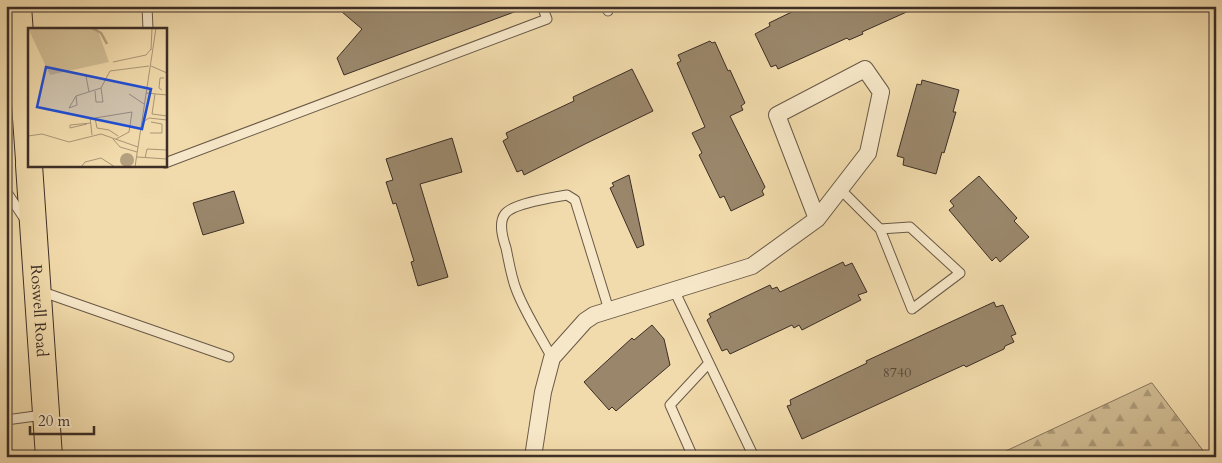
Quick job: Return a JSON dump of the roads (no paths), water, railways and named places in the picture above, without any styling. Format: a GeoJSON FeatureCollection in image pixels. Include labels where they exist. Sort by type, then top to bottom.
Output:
{"type":"FeatureCollection","features":[{"type":"Feature","properties":{"kind":"main road"},"geometry":{"type":"LineString","coordinates":[[18,6],[28,147]]}},
{"type":"Feature","properties":{"kind":"main road","name":"Roswell Road"},"geometry":{"type":"LineString","coordinates":[[29,166],[49,457]]}},
{"type":"Feature","properties":{"kind":"street"},"geometry":{"type":"LineString","coordinates":[[533,457],[543,392],[552,358],[585,321],[594,315],[752,266],[817,219],[868,153],[881,92],[865,69],[777,115],[817,219]]}},
{"type":"Feature","properties":{"kind":"lane"},"geometry":{"type":"LineString","coordinates":[[147,6],[148,28]]}},
{"type":"Feature","properties":{"kind":"lane"},"geometry":{"type":"LineString","coordinates":[[166,163],[547,19],[542,6]]}},
{"type":"Feature","properties":{"kind":"lane"},"geometry":{"type":"LineString","coordinates":[[6,86],[10,80],[20,41]]}},
{"type":"Feature","properties":{"kind":"lane"},"geometry":{"type":"LineString","coordinates":[[840,189],[880,229],[912,309],[960,273],[910,227],[880,229]]}},
{"type":"Feature","properties":{"kind":"lane"},"geometry":{"type":"LineString","coordinates":[[6,191],[34,233]]}},
{"type":"Feature","properties":{"kind":"lane"},"geometry":{"type":"LineString","coordinates":[[552,358],[529,318],[516,288],[502,234],[502,222],[505,214],[514,208],[557,196],[567,195],[574,200],[610,310]]}},
{"type":"Feature","properties":{"kind":"lane"},"geometry":{"type":"LineString","coordinates":[[38,290],[228,357]]}},
{"type":"Feature","properties":{"kind":"lane"},"geometry":{"type":"LineString","coordinates":[[674,290],[754,457]]}},
{"type":"Feature","properties":{"kind":"lane"},"geometry":{"type":"LineString","coordinates":[[693,457],[670,405],[709,363]]}},
{"type":"Feature","properties":{"kind":"lane"},"geometry":{"type":"LineString","coordinates":[[6,420],[46,415]]}}]}
